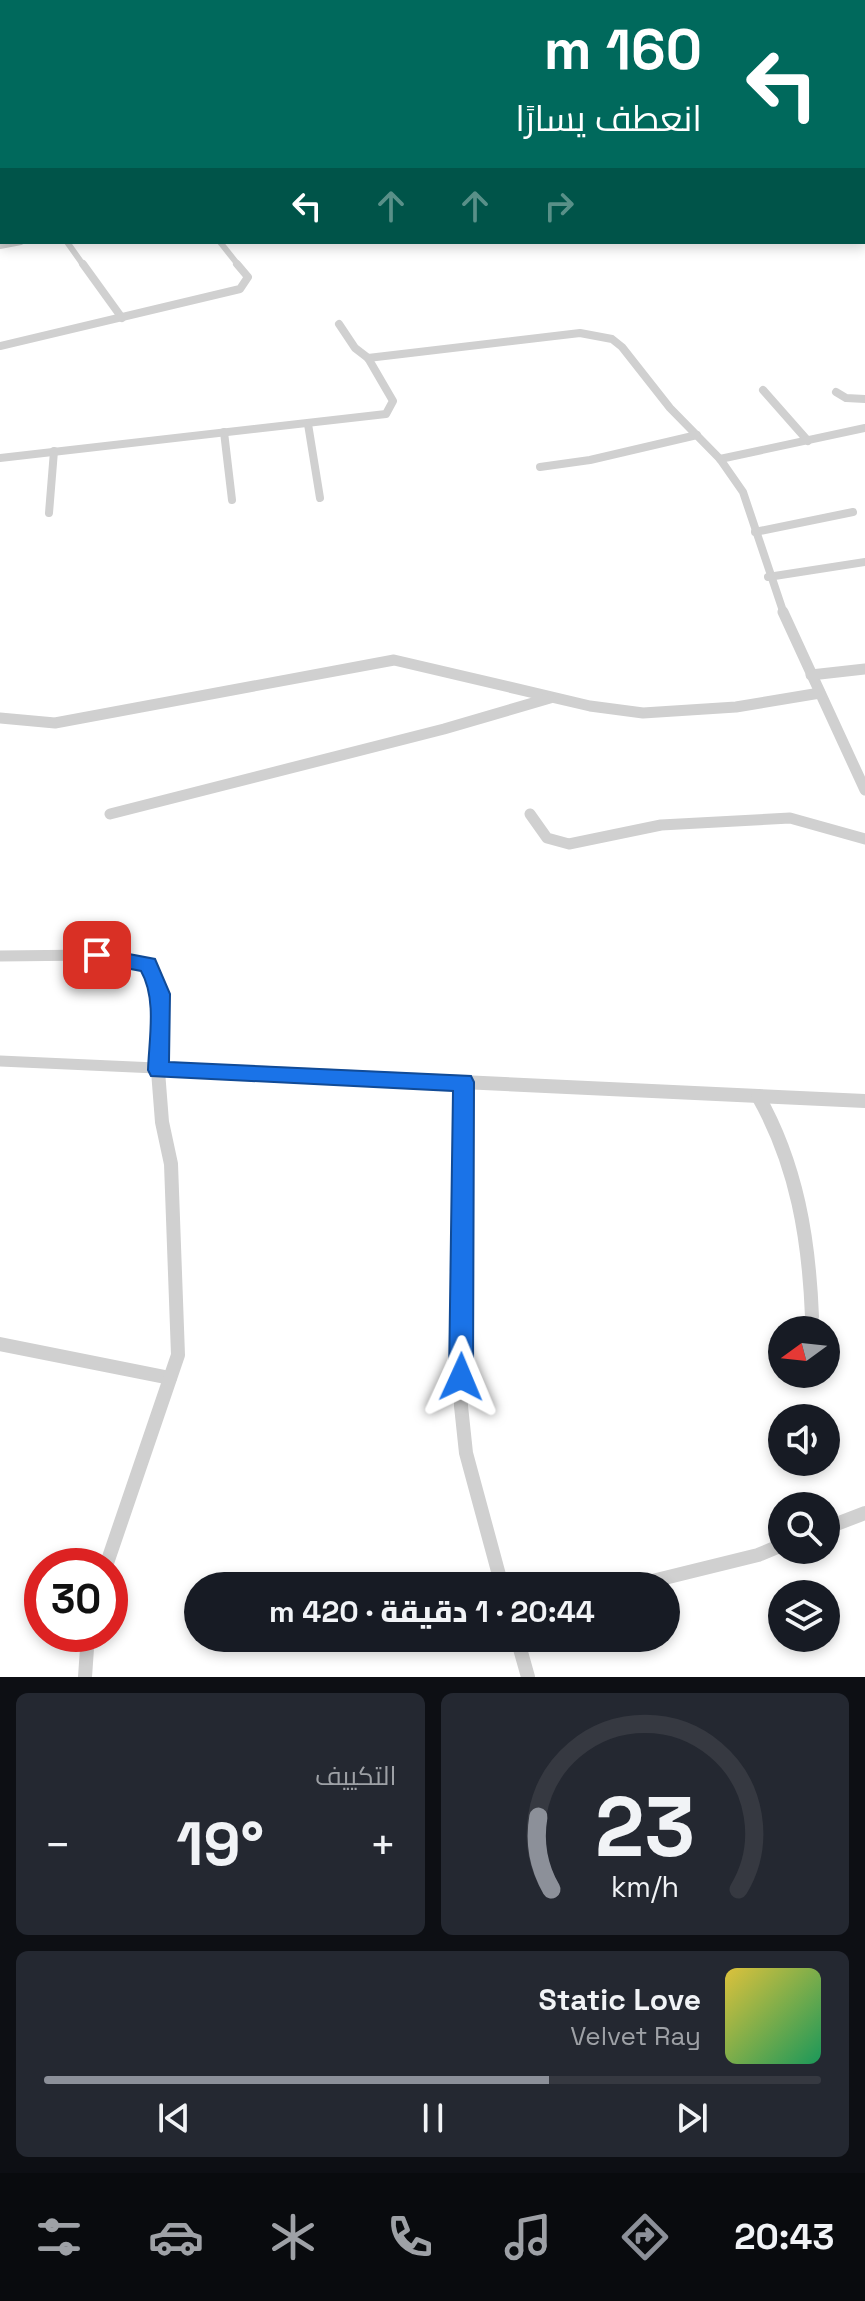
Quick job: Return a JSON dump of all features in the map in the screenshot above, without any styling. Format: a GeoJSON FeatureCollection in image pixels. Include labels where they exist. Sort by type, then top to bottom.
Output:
{"type":"FeatureCollection","features":[{"type":"Feature","properties":{"kind":"street"},"geometry":{"type":"LineString","coordinates":[[68,244],[122,318]]}},
{"type":"Feature","properties":{"kind":"street"},"geometry":{"type":"LineString","coordinates":[[0,346],[245,286],[248,277],[222,244]]}},
{"type":"Feature","properties":{"kind":"street"},"geometry":{"type":"LineString","coordinates":[[0,458],[373,417],[392,408],[393,401],[368,358],[355,348],[339,324]]}},
{"type":"Feature","properties":{"kind":"street"},"geometry":{"type":"LineString","coordinates":[[368,358],[597,334],[612,339],[622,347],[720,459],[743,492],[768,577],[865,790]]}},
{"type":"Feature","properties":{"kind":"street"},"geometry":{"type":"LineString","coordinates":[[763,390],[808,441]]}},
{"type":"Feature","properties":{"kind":"street"},"geometry":{"type":"LineString","coordinates":[[836,392],[846,398],[865,399]]}},
{"type":"Feature","properties":{"kind":"street"},"geometry":{"type":"LineString","coordinates":[[308,424],[320,498]]}},
{"type":"Feature","properties":{"kind":"street"},"geometry":{"type":"LineString","coordinates":[[720,459],[865,428]]}},
{"type":"Feature","properties":{"kind":"street"},"geometry":{"type":"LineString","coordinates":[[224,432],[232,500]]}},
{"type":"Feature","properties":{"kind":"street"},"geometry":{"type":"LineString","coordinates":[[540,467],[643,450],[697,435]]}},
{"type":"Feature","properties":{"kind":"street"},"geometry":{"type":"LineString","coordinates":[[49,513],[54,451]]}},
{"type":"Feature","properties":{"kind":"street"},"geometry":{"type":"LineString","coordinates":[[755,532],[853,512]]}},
{"type":"Feature","properties":{"kind":"street"},"geometry":{"type":"LineString","coordinates":[[768,577],[865,562]]}},
{"type":"Feature","properties":{"kind":"street"},"geometry":{"type":"LineString","coordinates":[[0,718],[55,723],[394,660],[603,708],[668,713],[736,707],[820,693]]}},
{"type":"Feature","properties":{"kind":"street"},"geometry":{"type":"LineString","coordinates":[[811,675],[865,669]]}},
{"type":"Feature","properties":{"kind":"street"},"geometry":{"type":"LineString","coordinates":[[110,814],[444,729],[554,697]]}},
{"type":"Feature","properties":{"kind":"street"},"geometry":{"type":"LineString","coordinates":[[530,814],[547,838],[569,844],[661,825],[790,818],[865,839]]}},
{"type":"Feature","properties":{"kind":"street"},"geometry":{"type":"LineString","coordinates":[[0,956],[70,953],[148,964],[160,994],[158,1070],[162,1122],[171,1164],[178,1355],[112,1548]]}},
{"type":"Feature","properties":{"kind":"street"},"geometry":{"type":"LineString","coordinates":[[0,1061],[865,1101]]}},
{"type":"Feature","properties":{"kind":"street"},"geometry":{"type":"LineString","coordinates":[[464,1082],[461,1406],[466,1453],[498,1572]]}},
{"type":"Feature","properties":{"kind":"street"},"geometry":{"type":"LineString","coordinates":[[758,1096],[776,1125],[803,1224],[809,1249],[812,1316]]}},
{"type":"Feature","properties":{"kind":"street"},"geometry":{"type":"LineString","coordinates":[[0,1344],[170,1378]]}},
{"type":"Feature","properties":{"kind":"street"},"geometry":{"type":"LineString","coordinates":[[840,1523],[865,1513]]}},
{"type":"Feature","properties":{"kind":"street"},"geometry":{"type":"LineString","coordinates":[[680,1574],[768,1551]]}},
{"type":"Feature","properties":{"kind":"street"},"geometry":{"type":"LineString","coordinates":[[85,1677],[87,1652]]}},
{"type":"Feature","properties":{"kind":"street"},"geometry":{"type":"LineString","coordinates":[[521,1652],[528,1677]]}},
{"type":"Feature","properties":{"kind":"route"},"geometry":{"type":"LineString","coordinates":[[97,955],[104,959],[148,964],[156,978],[160,994],[156,1041],[158,1070],[464,1082],[461,1377]]}}]}
